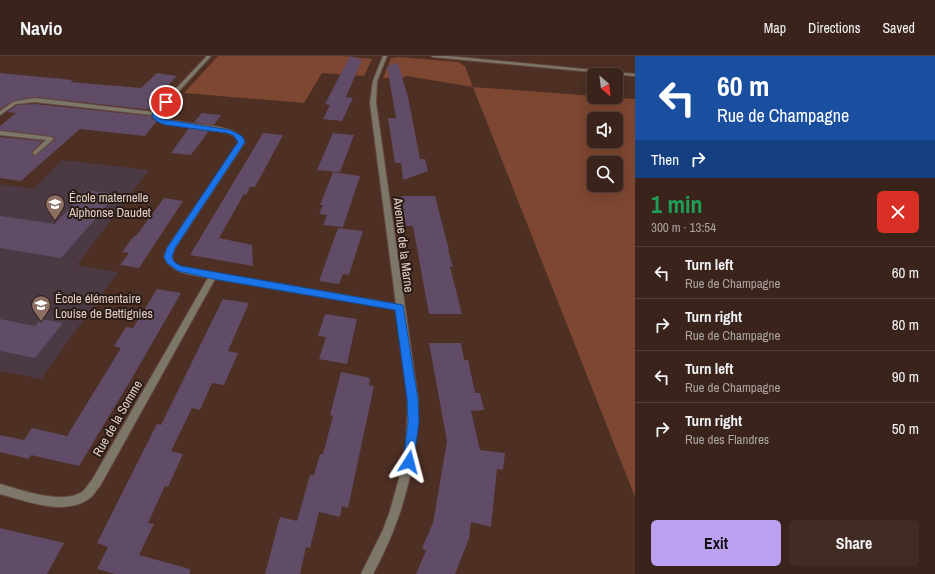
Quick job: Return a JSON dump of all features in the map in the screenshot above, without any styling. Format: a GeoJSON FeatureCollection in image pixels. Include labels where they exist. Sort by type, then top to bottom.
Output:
{"type":"FeatureCollection","features":[{"type":"Feature","properties":{"kind":"street"},"geometry":{"type":"LineString","coordinates":[[155,114],[209,56]]}},
{"type":"Feature","properties":{"kind":"street","name":"Avenue de la Marne"},"geometry":{"type":"LineString","coordinates":[[366,574],[378,554],[394,518],[411,452],[413,422],[413,399],[399,307],[373,102],[375,81],[385,56]]}},
{"type":"Feature","properties":{"kind":"street"},"geometry":{"type":"LineString","coordinates":[[433,56],[635,75]]}},
{"type":"Feature","properties":{"kind":"street"},"geometry":{"type":"LineString","coordinates":[[0,113],[15,103],[35,100],[155,114]]}},
{"type":"Feature","properties":{"kind":"street"},"geometry":{"type":"LineString","coordinates":[[155,114],[155,117],[166,123],[228,131],[240,137],[242,142],[171,248],[168,257],[171,263],[178,269],[399,307]]}},
{"type":"Feature","properties":{"kind":"street"},"geometry":{"type":"LineString","coordinates":[[0,133],[51,139],[35,154]]}},
{"type":"Feature","properties":{"kind":"street","name":"Rue de la Somme"},"geometry":{"type":"LineString","coordinates":[[0,490],[59,502],[71,501],[86,495],[96,483],[213,276]]}},
{"type":"Feature","properties":{"kind":"shaded area"},"geometry":{"type":"Polygon","coordinates":[[[218,56],[342,56],[372,59],[364,76],[322,73],[304,103],[184,93],[218,56]]]}},
{"type":"Feature","properties":{"kind":"shaded area"},"geometry":{"type":"Polygon","coordinates":[[[399,57],[458,62],[465,66],[473,87],[407,76],[403,77],[402,79],[383,78],[391,58],[399,57]]]}},
{"type":"Feature","properties":{"kind":"shaded area"},"geometry":{"type":"Polygon","coordinates":[[[473,87],[587,95],[587,104],[623,104],[623,98],[635,99],[635,497],[473,87]]]}},
{"type":"Feature","properties":{"kind":"shaded area"},"geometry":{"type":"Polygon","coordinates":[[[62,160],[149,170],[77,265],[118,272],[41,379],[0,371],[0,184],[33,189],[62,160]]]}},
{"type":"Feature","properties":{"kind":"building"},"geometry":{"type":"Polygon","coordinates":[[[350,56],[362,60],[346,97],[353,98],[342,121],[323,119],[330,105],[325,104],[350,56]]]}},
{"type":"Feature","properties":{"kind":"building"},"geometry":{"type":"Polygon","coordinates":[[[398,63],[408,97],[420,159],[425,159],[428,171],[403,180],[401,163],[395,163],[388,118],[396,118],[387,66],[398,63]]]}},
{"type":"Feature","properties":{"kind":"building"},"geometry":{"type":"Polygon","coordinates":[[[0,73],[73,80],[70,82],[141,88],[157,73],[177,76],[162,91],[171,92],[153,110],[35,97],[13,101],[0,109],[0,73]]]}},
{"type":"Feature","properties":{"kind":"building"},"geometry":{"type":"Polygon","coordinates":[[[35,104],[151,116],[152,119],[157,121],[145,136],[80,129],[21,181],[0,178],[0,137],[43,141],[32,151],[34,156],[55,140],[55,138],[51,136],[0,130],[0,126],[16,113],[7,112],[17,105],[35,104]]]}},
{"type":"Feature","properties":{"kind":"building"},"geometry":{"type":"Polygon","coordinates":[[[202,113],[221,115],[214,125],[194,122],[202,113]]]}},
{"type":"Feature","properties":{"kind":"building"},"geometry":{"type":"Polygon","coordinates":[[[189,128],[209,131],[191,155],[171,153],[189,128]]]}},
{"type":"Feature","properties":{"kind":"building"},"geometry":{"type":"Polygon","coordinates":[[[263,133],[283,135],[255,187],[250,187],[246,195],[244,194],[219,238],[252,245],[253,266],[190,255],[263,133]]]}},
{"type":"Feature","properties":{"kind":"building"},"geometry":{"type":"Polygon","coordinates":[[[333,133],[354,135],[340,172],[317,170],[333,133]]]}},
{"type":"Feature","properties":{"kind":"building"},"geometry":{"type":"Polygon","coordinates":[[[333,172],[360,176],[343,227],[323,225],[327,215],[319,214],[323,205],[320,205],[333,172]]]}},
{"type":"Feature","properties":{"kind":"building"},"geometry":{"type":"Polygon","coordinates":[[[86,190],[117,194],[61,258],[0,248],[0,216],[55,224],[86,190]]]}},
{"type":"Feature","properties":{"kind":"building"},"geometry":{"type":"Polygon","coordinates":[[[401,196],[435,196],[453,267],[450,267],[462,314],[429,314],[413,226],[406,226],[401,196]]]}},
{"type":"Feature","properties":{"kind":"building"},"geometry":{"type":"Polygon","coordinates":[[[164,198],[183,201],[139,268],[120,265],[129,253],[122,252],[134,236],[136,236],[164,198]]]}},
{"type":"Feature","properties":{"kind":"building"},"geometry":{"type":"Polygon","coordinates":[[[338,228],[363,231],[349,275],[343,274],[339,284],[319,281],[338,228]]]}},
{"type":"Feature","properties":{"kind":"building"},"geometry":{"type":"Polygon","coordinates":[[[157,289],[181,293],[79,466],[31,455],[29,459],[0,452],[0,435],[24,440],[32,428],[67,436],[121,348],[114,346],[126,327],[133,328],[157,289]]]}},
{"type":"Feature","properties":{"kind":"building"},"geometry":{"type":"Polygon","coordinates":[[[223,299],[249,303],[228,351],[238,353],[224,385],[212,383],[200,410],[192,408],[171,451],[183,454],[168,487],[165,486],[148,523],[154,524],[139,555],[190,569],[190,574],[115,574],[97,569],[108,547],[97,543],[157,424],[161,425],[223,299]]]}},
{"type":"Feature","properties":{"kind":"building"},"geometry":{"type":"Polygon","coordinates":[[[325,314],[357,319],[347,364],[319,359],[326,337],[318,336],[325,314]]]}},
{"type":"Feature","properties":{"kind":"building"},"geometry":{"type":"Polygon","coordinates":[[[0,319],[35,326],[41,319],[63,323],[35,358],[0,351],[0,319]]]}},
{"type":"Feature","properties":{"kind":"building"},"geometry":{"type":"Polygon","coordinates":[[[429,343],[461,343],[464,360],[468,360],[475,393],[480,393],[484,410],[471,411],[480,450],[505,453],[503,470],[497,469],[491,527],[471,522],[469,539],[455,574],[416,574],[426,551],[422,548],[433,523],[447,441],[429,343]]]}},
{"type":"Feature","properties":{"kind":"building"},"geometry":{"type":"Polygon","coordinates":[[[341,372],[370,378],[369,385],[374,386],[348,508],[342,506],[340,517],[319,512],[310,548],[306,547],[300,574],[265,574],[280,517],[297,521],[310,475],[314,475],[320,454],[323,454],[333,416],[330,415],[341,372]]]}},
{"type":"Feature","properties":{"kind":"building"},"geometry":{"type":"Polygon","coordinates":[[[0,528],[64,543],[47,574],[0,574],[0,528]]]}},
{"type":"Feature","properties":{"kind":"place","name":"École maternelle Alphonse Daudet"},"geometry":{"type":"Point","coordinates":[55,221]}},
{"type":"Feature","properties":{"kind":"place","name":"École élémentaire Louise de Bettignies"},"geometry":{"type":"Point","coordinates":[41,322]}},
{"type":"Feature","properties":{"kind":"route"},"geometry":{"type":"LineString","coordinates":[[166,102],[155,114],[155,117],[160,120],[166,123],[228,131],[240,137],[242,142],[171,248],[168,257],[171,263],[178,269],[213,276],[399,307],[413,399],[413,422],[409,462]]}}]}
